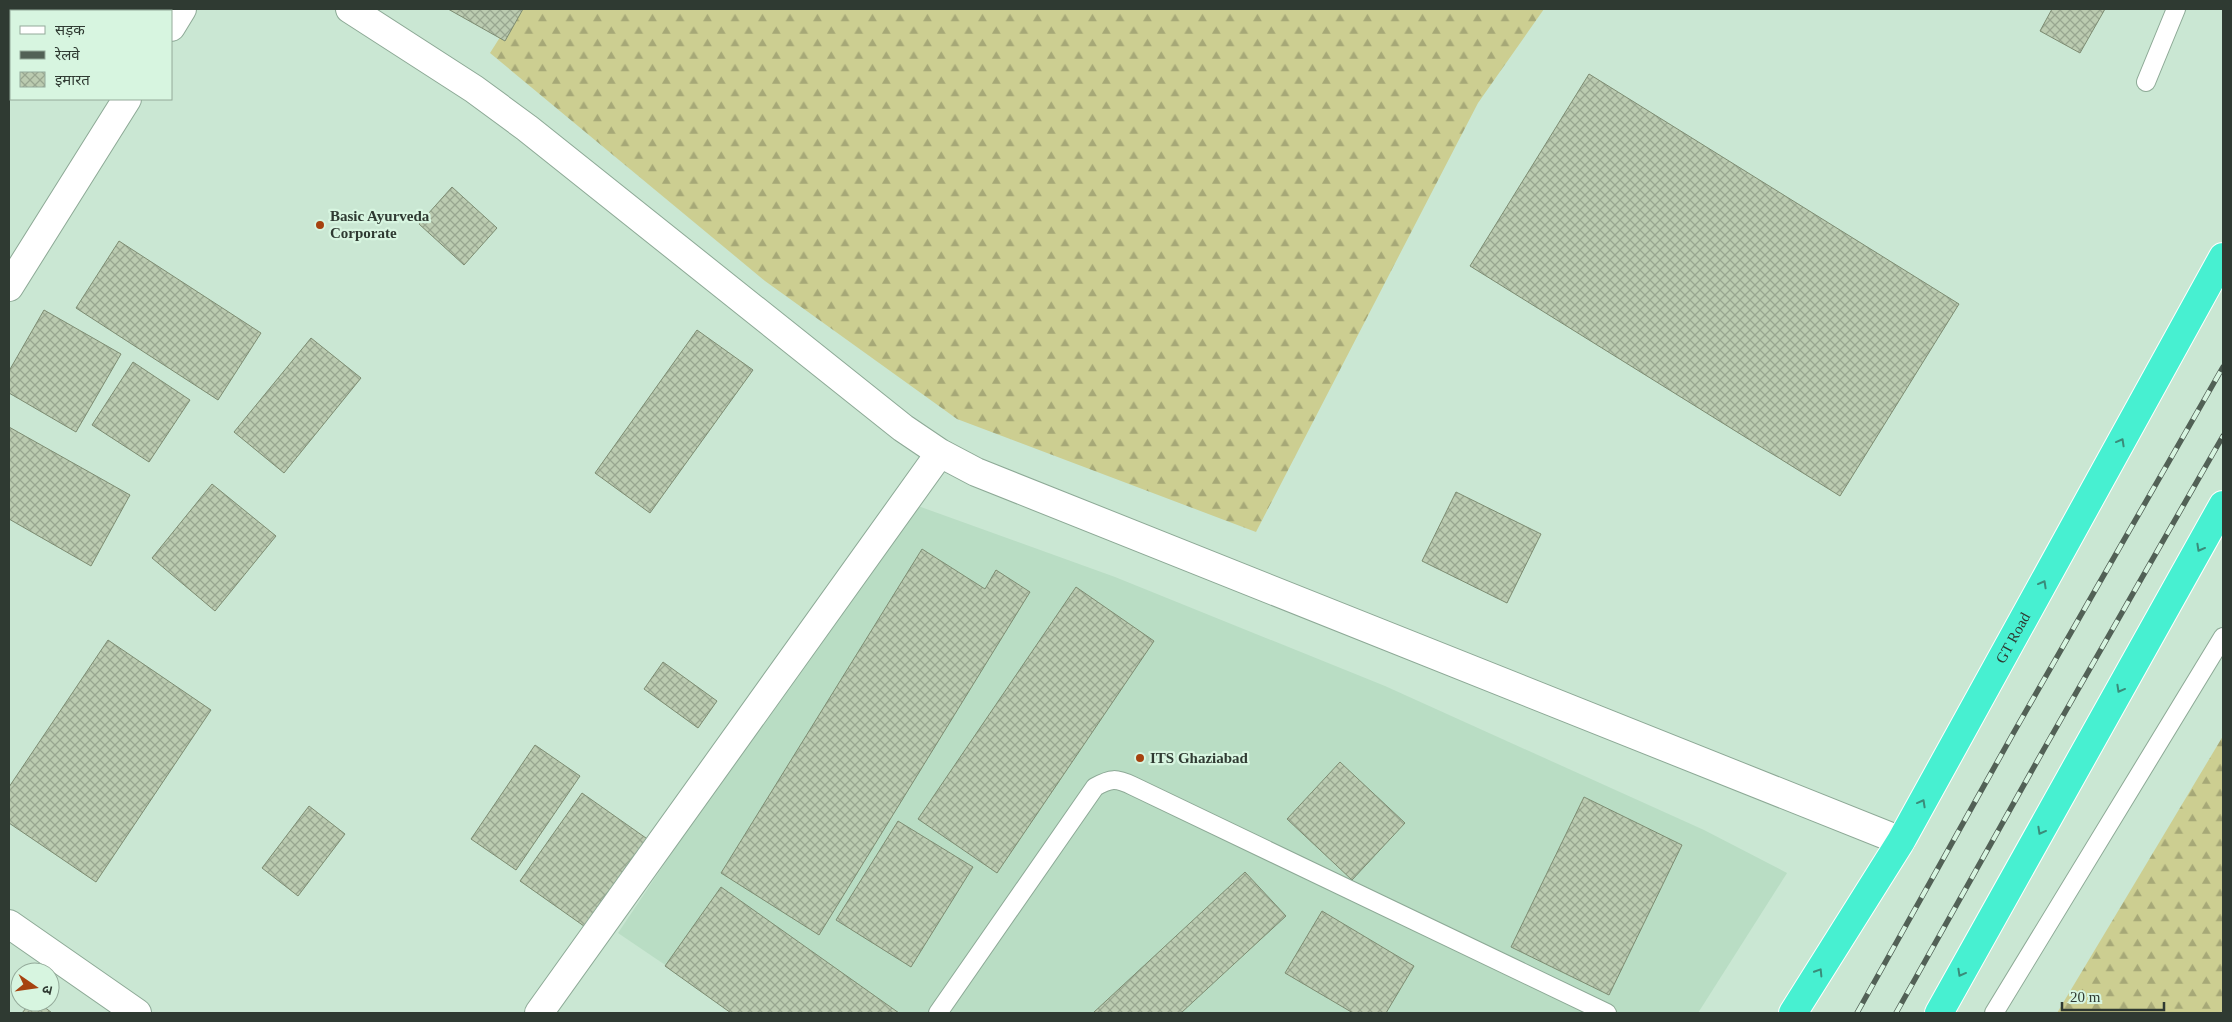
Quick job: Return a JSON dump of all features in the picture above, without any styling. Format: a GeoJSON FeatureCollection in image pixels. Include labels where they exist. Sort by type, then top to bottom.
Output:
{"type":"FeatureCollection","features":[{"type":"Feature","properties":{"kind":"highway","name":"GT Road"},"geometry":{"type":"LineString","coordinates":[[1794,1013],[1901,841],[2223,257]]}},
{"type":"Feature","properties":{"kind":"highway"},"geometry":{"type":"LineString","coordinates":[[1939,1013],[2223,505]]}},
{"type":"Feature","properties":{"kind":"street"},"geometry":{"type":"LineString","coordinates":[[172,25],[182,9]]}},
{"type":"Feature","properties":{"kind":"street"},"geometry":{"type":"LineString","coordinates":[[350,9],[474,89],[527,128],[903,428],[940,453],[976,472],[1901,841]]}},
{"type":"Feature","properties":{"kind":"street"},"geometry":{"type":"LineString","coordinates":[[9,287],[126,100]]}},
{"type":"Feature","properties":{"kind":"street"},"geometry":{"type":"LineString","coordinates":[[539,1013],[940,453]]}},
{"type":"Feature","properties":{"kind":"street"},"geometry":{"type":"LineString","coordinates":[[9,924],[137,1013]]}},
{"type":"Feature","properties":{"kind":"lane"},"geometry":{"type":"LineString","coordinates":[[2146,82],[2176,9]]}},
{"type":"Feature","properties":{"kind":"lane"},"geometry":{"type":"LineString","coordinates":[[1994,1013],[2223,637]]}},
{"type":"Feature","properties":{"kind":"lane"},"geometry":{"type":"LineString","coordinates":[[938,1013],[1094,787],[1107,780],[1119,780],[1606,1013]]}},
{"type":"Feature","properties":{"kind":"shaded area","name":"ITS Ghaziabad"},"geometry":{"type":"Polygon","coordinates":[[[907,502],[1115,577],[1385,686],[1704,830],[1787,873],[1698,1013],[736,1013],[618,933],[907,502]]]}},
{"type":"Feature","properties":{"kind":"green space"},"geometry":{"type":"Polygon","coordinates":[[[518,9],[1544,9],[1478,103],[1256,532],[957,419],[765,281],[490,53],[518,9]]]}},
{"type":"Feature","properties":{"kind":"green space"},"geometry":{"type":"Polygon","coordinates":[[[2223,736],[2223,1013],[2057,1013],[2223,736]]]}},
{"type":"Feature","properties":{"kind":"building"},"geometry":{"type":"Polygon","coordinates":[[[9,9],[133,9],[10,10],[9,18],[9,9]]]}},
{"type":"Feature","properties":{"kind":"building"},"geometry":{"type":"Polygon","coordinates":[[[448,9],[523,9],[505,41],[448,9]]]}},
{"type":"Feature","properties":{"kind":"building"},"geometry":{"type":"Polygon","coordinates":[[[2052,9],[2105,9],[2080,53],[2040,31],[2052,9]]]}},
{"type":"Feature","properties":{"kind":"building"},"geometry":{"type":"Polygon","coordinates":[[[1589,74],[1959,304],[1840,496],[1470,266],[1589,74]]]}},
{"type":"Feature","properties":{"kind":"building"},"geometry":{"type":"Polygon","coordinates":[[[452,187],[497,228],[464,265],[419,224],[452,187]]]}},
{"type":"Feature","properties":{"kind":"building"},"geometry":{"type":"Polygon","coordinates":[[[119,241],[261,333],[218,400],[76,308],[119,241]]]}},
{"type":"Feature","properties":{"kind":"building"},"geometry":{"type":"Polygon","coordinates":[[[44,310],[121,354],[76,432],[9,393],[9,371],[44,310]]]}},
{"type":"Feature","properties":{"kind":"building"},"geometry":{"type":"Polygon","coordinates":[[[697,330],[753,370],[650,513],[595,473],[697,330]]]}},
{"type":"Feature","properties":{"kind":"building"},"geometry":{"type":"Polygon","coordinates":[[[311,338],[361,378],[284,473],[234,432],[311,338]]]}},
{"type":"Feature","properties":{"kind":"building"},"geometry":{"type":"Polygon","coordinates":[[[133,362],[190,400],[149,462],[92,425],[133,362]]]}},
{"type":"Feature","properties":{"kind":"building"},"geometry":{"type":"Polygon","coordinates":[[[9,427],[130,495],[91,566],[9,519],[9,427]]]}},
{"type":"Feature","properties":{"kind":"building"},"geometry":{"type":"Polygon","coordinates":[[[212,484],[276,536],[215,611],[152,558],[212,484]]]}},
{"type":"Feature","properties":{"kind":"building"},"geometry":{"type":"Polygon","coordinates":[[[1456,492],[1541,534],[1507,603],[1422,561],[1456,492]]]}},
{"type":"Feature","properties":{"kind":"building"},"geometry":{"type":"Polygon","coordinates":[[[922,549],[985,589],[996,570],[1030,592],[819,935],[721,873],[922,549]]]}},
{"type":"Feature","properties":{"kind":"building"},"geometry":{"type":"Polygon","coordinates":[[[1076,587],[1154,641],[997,873],[918,819],[1076,587]]]}},
{"type":"Feature","properties":{"kind":"building"},"geometry":{"type":"Polygon","coordinates":[[[108,640],[211,710],[96,882],[9,823],[9,787],[108,640]]]}},
{"type":"Feature","properties":{"kind":"building"},"geometry":{"type":"Polygon","coordinates":[[[663,662],[717,701],[698,728],[644,689],[663,662]]]}},
{"type":"Feature","properties":{"kind":"building"},"geometry":{"type":"Polygon","coordinates":[[[535,745],[580,776],[516,870],[471,839],[535,745]]]}},
{"type":"Feature","properties":{"kind":"building"},"geometry":{"type":"Polygon","coordinates":[[[1340,762],[1405,823],[1352,880],[1287,819],[1340,762]]]}},
{"type":"Feature","properties":{"kind":"building"},"geometry":{"type":"Polygon","coordinates":[[[582,793],[653,843],[591,931],[520,881],[582,793]]]}},
{"type":"Feature","properties":{"kind":"building"},"geometry":{"type":"Polygon","coordinates":[[[1584,797],[1682,845],[1609,995],[1511,947],[1584,797]]]}},
{"type":"Feature","properties":{"kind":"building"},"geometry":{"type":"Polygon","coordinates":[[[309,806],[345,834],[298,896],[262,868],[309,806]]]}},
{"type":"Feature","properties":{"kind":"building"},"geometry":{"type":"Polygon","coordinates":[[[898,821],[973,867],[911,967],[836,920],[898,821]]]}},
{"type":"Feature","properties":{"kind":"building"},"geometry":{"type":"Polygon","coordinates":[[[1245,872],[1286,916],[1181,1013],[1093,1013],[1245,872]]]}},
{"type":"Feature","properties":{"kind":"building"},"geometry":{"type":"Polygon","coordinates":[[[721,887],[899,1013],[731,1013],[665,966],[721,887]]]}},
{"type":"Feature","properties":{"kind":"building"},"geometry":{"type":"Polygon","coordinates":[[[1322,911],[1414,966],[1386,1013],[1353,1013],[1285,973],[1322,911]]]}},
{"type":"Feature","properties":{"kind":"building"},"geometry":{"type":"Polygon","coordinates":[[[51,1012],[52,1013],[22,1013],[51,1012]]]}},
{"type":"Feature","properties":{"kind":"railway"},"geometry":{"type":"LineString","coordinates":[[1857,1013],[2014,732],[2223,367]]}},
{"type":"Feature","properties":{"kind":"railway"},"geometry":{"type":"LineString","coordinates":[[1896,1013],[2223,436]]}},
{"type":"Feature","properties":{"kind":"place","name":"Basic Ayurveda Corporate"},"geometry":{"type":"Point","coordinates":[320,225]}},
{"type":"Feature","properties":{"kind":"place","name":"ITS Ghaziabad"},"geometry":{"type":"Point","coordinates":[1140,758]}}]}
